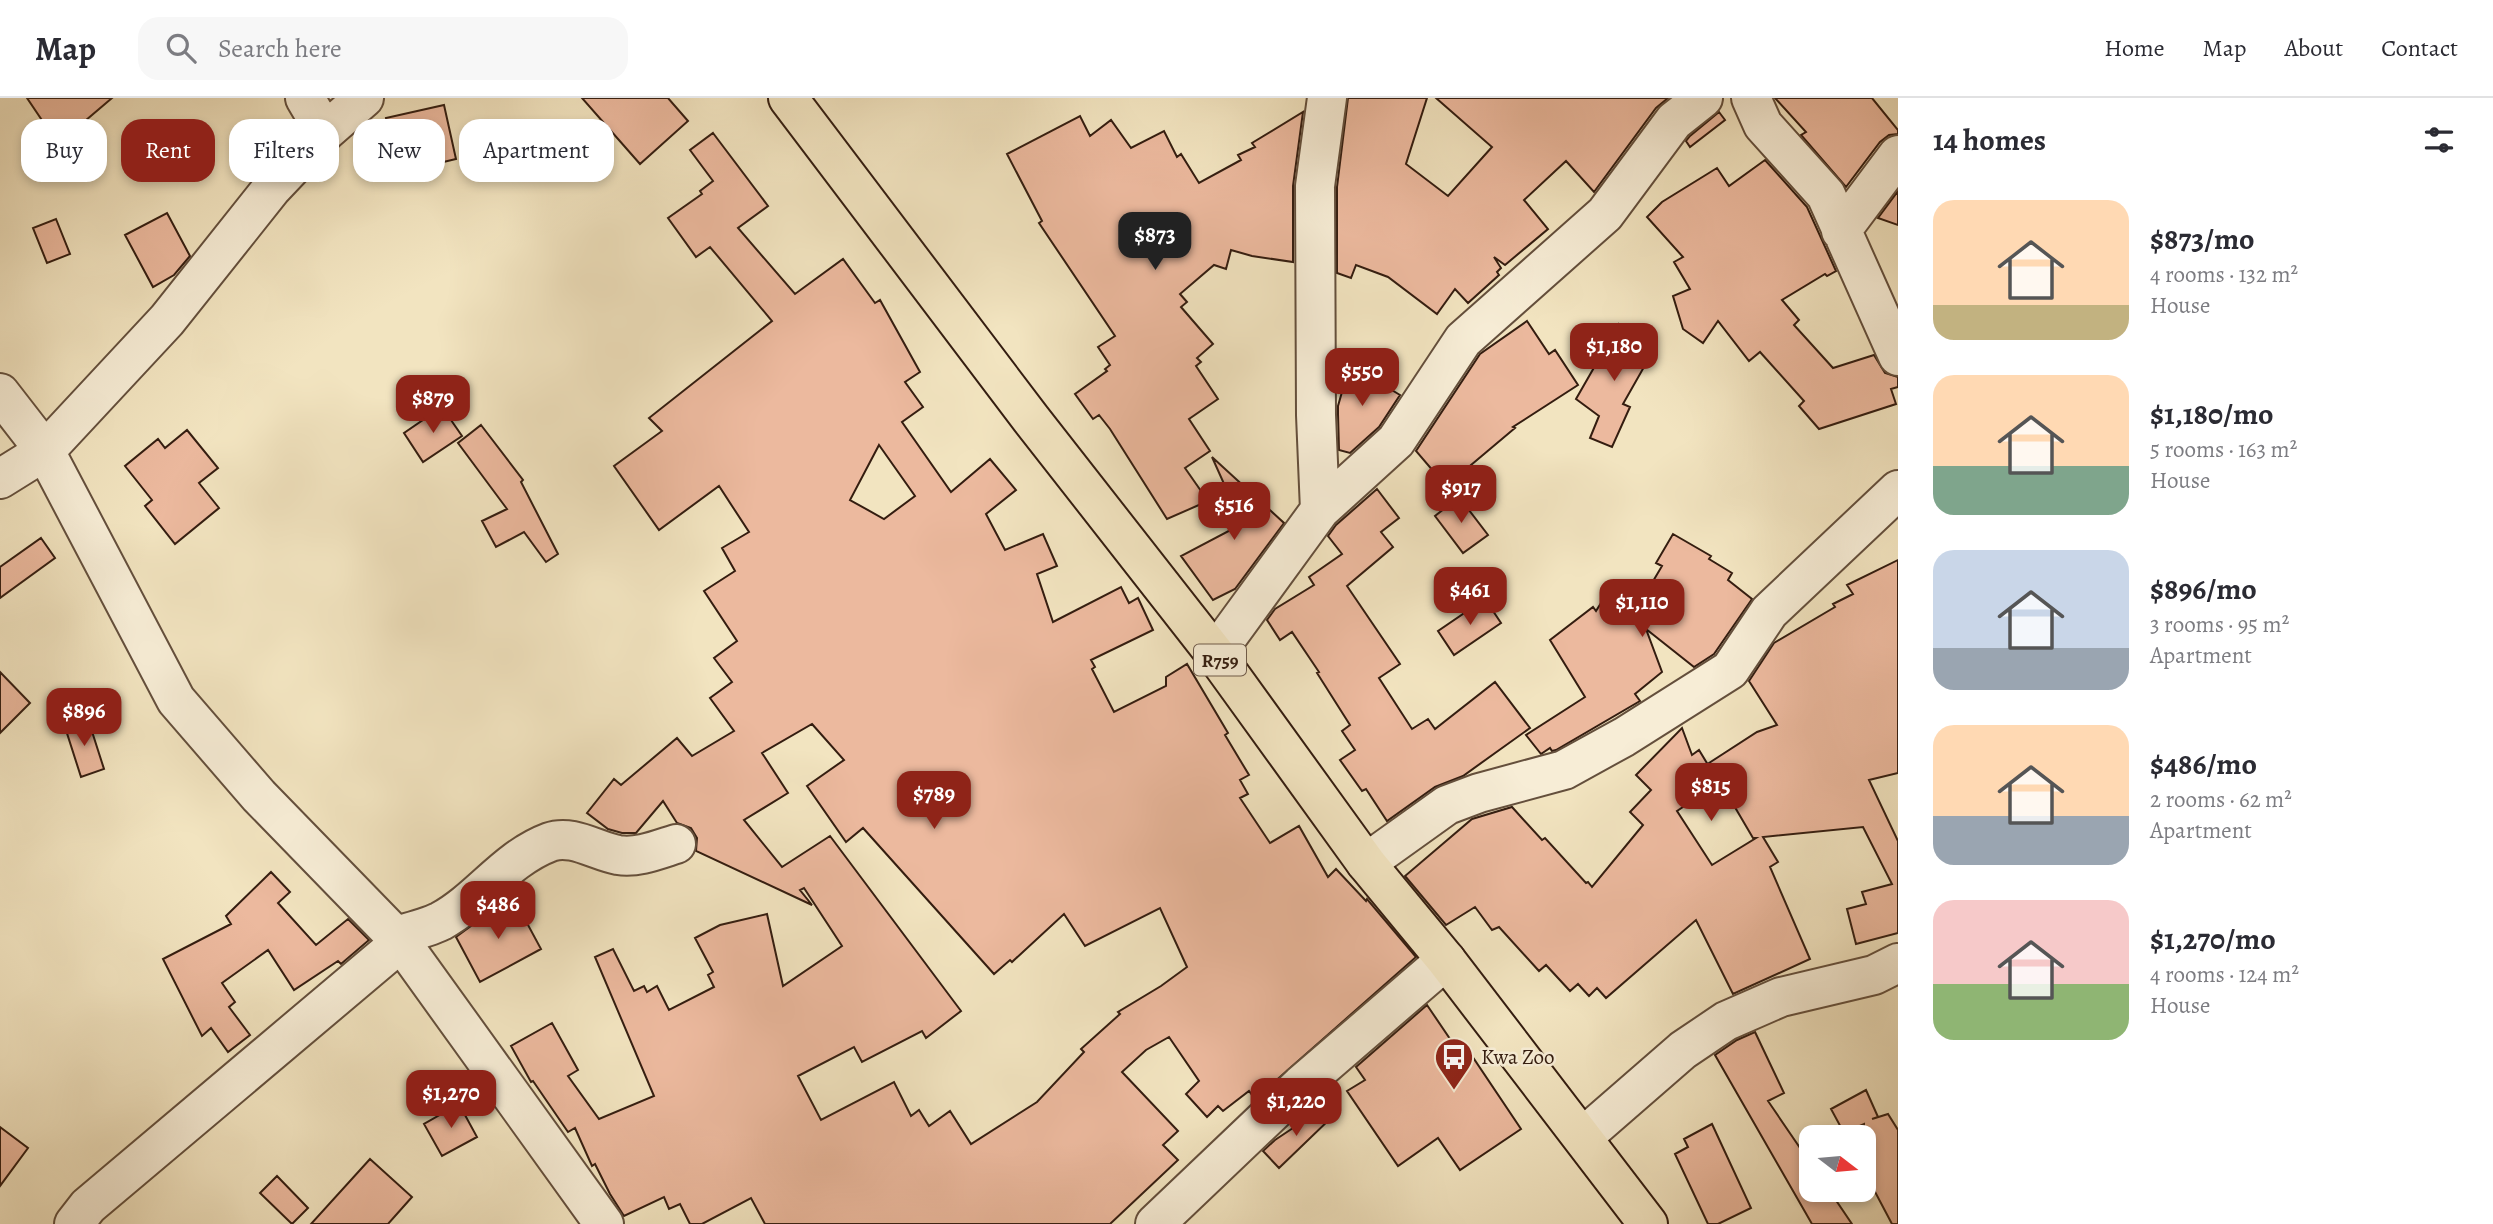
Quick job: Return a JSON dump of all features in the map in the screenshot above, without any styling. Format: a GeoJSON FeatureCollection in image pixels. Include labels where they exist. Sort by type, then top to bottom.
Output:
{"type":"FeatureCollection","features":[{"type":"Feature","properties":{"kind":"main road","name":"R759"},"geometry":{"type":"LineString","coordinates":[[788,98],[1031,419],[1215,654],[1366,863],[1446,960],[1648,1224]]}},
{"type":"Feature","properties":{"kind":"street"},"geometry":{"type":"LineString","coordinates":[[304,98],[317,119]]}},
{"type":"Feature","properties":{"kind":"street"},"geometry":{"type":"LineString","coordinates":[[339,120],[364,98]]}},
{"type":"Feature","properties":{"kind":"street"},"geometry":{"type":"LineString","coordinates":[[1320,510],[1315,186],[1326,98]]}},
{"type":"Feature","properties":{"kind":"street"},"geometry":{"type":"LineString","coordinates":[[1215,654],[1320,510],[1396,441],[1463,340],[1605,214],[1674,121],[1703,98]]}},
{"type":"Feature","properties":{"kind":"street"},"geometry":{"type":"LineString","coordinates":[[1751,98],[1763,125],[1826,195],[1898,356]]}},
{"type":"Feature","properties":{"kind":"street"},"geometry":{"type":"LineString","coordinates":[[1841,230],[1898,155]]}},
{"type":"Feature","properties":{"kind":"street"},"geometry":{"type":"LineString","coordinates":[[0,479],[45,451],[167,320],[278,182]]}},
{"type":"Feature","properties":{"kind":"street"},"geometry":{"type":"LineString","coordinates":[[0,393],[45,451],[176,700],[259,796],[398,939],[604,1224]]}},
{"type":"Feature","properties":{"kind":"street"},"geometry":{"type":"LineString","coordinates":[[1366,863],[1447,805],[1479,793],[1564,770],[1624,737],[1730,670],[1769,612],[1898,490]]}},
{"type":"Feature","properties":{"kind":"street"},"geometry":{"type":"LineString","coordinates":[[49,1224],[81,1215],[398,939],[441,921],[508,865],[553,841],[564,840],[617,855],[634,856],[676,844]]}},
{"type":"Feature","properties":{"kind":"street"},"geometry":{"type":"LineString","coordinates":[[1154,1224],[1301,1085],[1446,960]]}},
{"type":"Feature","properties":{"kind":"street"},"geometry":{"type":"LineString","coordinates":[[1583,1137],[1683,1050],[1726,1021],[1781,997],[1874,975],[1898,963]]}},
{"type":"Feature","properties":{"kind":"building"},"geometry":{"type":"Polygon","coordinates":[[[27,98],[112,98],[87,119],[41,119],[27,98]]]}},
{"type":"Feature","properties":{"kind":"building"},"geometry":{"type":"Polygon","coordinates":[[[582,98],[668,98],[688,121],[640,164],[614,134],[614,119],[600,119],[582,98]]]}},
{"type":"Feature","properties":{"kind":"building"},"geometry":{"type":"Polygon","coordinates":[[[1348,98],[1427,98],[1406,164],[1448,196],[1492,147],[1436,98],[1668,98],[1656,108],[1594,192],[1566,161],[1524,200],[1548,229],[1505,265],[1494,257],[1501,268],[1497,272],[1499,275],[1468,303],[1455,289],[1437,314],[1388,277],[1356,265],[1351,278],[1337,273],[1337,187],[1348,98]]]}},
{"type":"Feature","properties":{"kind":"building"},"geometry":{"type":"Polygon","coordinates":[[[1775,98],[1872,98],[1898,130],[1898,134],[1889,135],[1880,142],[1846,187],[1801,135],[1806,132],[1775,98]]]}},
{"type":"Feature","properties":{"kind":"building"},"geometry":{"type":"Polygon","coordinates":[[[444,105],[456,159],[445,162],[445,119],[386,118],[444,105]]]}},
{"type":"Feature","properties":{"kind":"building"},"geometry":{"type":"Polygon","coordinates":[[[1303,112],[1293,186],[1293,262],[1231,250],[1226,269],[1214,265],[1180,294],[1187,302],[1181,307],[1213,344],[1197,358],[1201,362],[1196,366],[1218,399],[1189,419],[1210,451],[1185,468],[1208,501],[1167,519],[1110,429],[1099,415],[1093,419],[1075,394],[1107,371],[1105,369],[1110,365],[1098,347],[1115,336],[1039,223],[1042,221],[1007,154],[1080,116],[1090,136],[1111,120],[1131,148],[1164,131],[1177,157],[1181,154],[1199,183],[1241,160],[1238,155],[1255,147],[1252,143],[1303,112]]]}},
{"type":"Feature","properties":{"kind":"building"},"geometry":{"type":"Polygon","coordinates":[[[1719,112],[1725,120],[1690,147],[1686,141],[1690,136],[1719,112]]]}},
{"type":"Feature","properties":{"kind":"building"},"geometry":{"type":"Polygon","coordinates":[[[713,133],[768,206],[738,228],[795,294],[843,259],[875,303],[880,300],[920,372],[905,382],[923,407],[902,422],[951,492],[990,459],[1016,490],[986,514],[1005,550],[1043,534],[1057,566],[1037,574],[1053,622],[1121,587],[1129,603],[1138,598],[1153,630],[1091,660],[1095,667],[1092,669],[1114,712],[1166,686],[1166,677],[1187,664],[1228,733],[1225,735],[1249,775],[1240,780],[1248,794],[1240,798],[1270,843],[1299,826],[1328,877],[1336,869],[1366,901],[1367,899],[1416,957],[1255,1099],[1249,1091],[1223,1111],[1218,1106],[1207,1117],[1186,1094],[1199,1081],[1169,1037],[1146,1050],[1122,1072],[1178,1131],[1163,1145],[1178,1160],[1110,1224],[765,1224],[751,1198],[702,1224],[690,1224],[680,1204],[669,1209],[664,1197],[624,1216],[595,1164],[592,1166],[575,1128],[568,1132],[533,1081],[531,1082],[511,1046],[552,1023],[578,1070],[568,1076],[599,1119],[654,1096],[595,957],[613,949],[634,991],[644,986],[647,992],[657,986],[669,1010],[714,987],[708,975],[713,972],[695,938],[720,925],[767,914],[783,986],[842,946],[804,888],[800,890],[812,905],[696,851],[697,838],[691,828],[677,823],[663,801],[636,833],[608,829],[587,813],[614,779],[621,785],[677,738],[692,756],[734,731],[710,698],[732,682],[714,658],[737,641],[704,591],[735,571],[722,548],[749,532],[719,486],[659,530],[614,466],[662,431],[649,418],[772,321],[710,247],[696,257],[668,218],[702,194],[700,191],[713,181],[690,150],[713,133]],[[879,445],[850,500],[884,519],[915,496],[879,445]],[[812,724],[762,753],[788,793],[744,820],[782,867],[830,836],[961,1011],[926,1038],[922,1031],[862,1062],[854,1047],[798,1076],[821,1120],[894,1082],[911,1116],[919,1110],[929,1126],[950,1111],[971,1144],[1037,1102],[1084,1052],[1081,1049],[1120,1014],[1118,1012],[1187,967],[1160,908],[1085,946],[1064,914],[1012,962],[1010,960],[994,974],[863,828],[846,842],[807,786],[844,760],[812,724]]]}},
{"type":"Feature","properties":{"kind":"building"},"geometry":{"type":"Polygon","coordinates":[[[1765,160],[1807,207],[1836,271],[1827,276],[1825,274],[1782,300],[1799,320],[1794,325],[1833,368],[1874,355],[1885,373],[1898,377],[1898,387],[1891,389],[1896,404],[1819,429],[1799,406],[1804,401],[1760,352],[1749,361],[1718,321],[1703,343],[1683,329],[1673,296],[1690,289],[1674,262],[1683,257],[1647,217],[1662,202],[1717,168],[1729,186],[1765,160]]]}},
{"type":"Feature","properties":{"kind":"building"},"geometry":{"type":"Polygon","coordinates":[[[1898,191],[1898,225],[1878,218],[1898,191]]]}},
{"type":"Feature","properties":{"kind":"building"},"geometry":{"type":"Polygon","coordinates":[[[167,213],[190,256],[174,275],[153,287],[125,235],[167,213]]]}},
{"type":"Feature","properties":{"kind":"building"},"geometry":{"type":"Polygon","coordinates":[[[56,219],[70,254],[47,263],[33,228],[56,219]]]}},
{"type":"Feature","properties":{"kind":"building"},"geometry":{"type":"Polygon","coordinates":[[[1527,321],[1549,354],[1555,350],[1578,385],[1513,427],[1515,428],[1446,486],[1416,451],[1480,354],[1527,321]]]}},
{"type":"Feature","properties":{"kind":"building"},"geometry":{"type":"Polygon","coordinates":[[[1619,324],[1653,347],[1640,365],[1644,367],[1623,404],[1630,407],[1612,447],[1590,438],[1599,416],[1576,399],[1619,324]]]}},
{"type":"Feature","properties":{"kind":"building"},"geometry":{"type":"Polygon","coordinates":[[[1347,363],[1400,395],[1379,427],[1350,453],[1339,450],[1338,406],[1346,378],[1351,374],[1344,366],[1347,363]]]}},
{"type":"Feature","properties":{"kind":"building"},"geometry":{"type":"Polygon","coordinates":[[[442,407],[462,436],[423,462],[404,433],[442,407]]]}},
{"type":"Feature","properties":{"kind":"building"},"geometry":{"type":"Polygon","coordinates":[[[481,425],[523,480],[521,482],[558,554],[546,562],[524,532],[496,547],[482,521],[507,509],[458,443],[481,425]]]}},
{"type":"Feature","properties":{"kind":"building"},"geometry":{"type":"Polygon","coordinates":[[[187,430],[218,468],[199,483],[219,508],[175,544],[145,506],[152,500],[125,466],[158,439],[165,448],[187,430]]]}},
{"type":"Feature","properties":{"kind":"building"},"geometry":{"type":"Polygon","coordinates":[[[1212,457],[1284,523],[1235,589],[1213,600],[1181,556],[1242,524],[1212,457]]]}},
{"type":"Feature","properties":{"kind":"building"},"geometry":{"type":"Polygon","coordinates":[[[1377,489],[1399,518],[1381,532],[1393,547],[1347,586],[1400,664],[1379,678],[1412,729],[1428,719],[1435,729],[1495,682],[1530,728],[1463,776],[1435,787],[1387,821],[1366,789],[1362,791],[1340,760],[1355,750],[1342,731],[1350,725],[1317,673],[1319,672],[1292,632],[1280,640],[1267,620],[1275,609],[1314,585],[1309,577],[1342,554],[1328,536],[1336,525],[1377,489]]]}},
{"type":"Feature","properties":{"kind":"building"},"geometry":{"type":"Polygon","coordinates":[[[1459,497],[1488,535],[1463,553],[1435,516],[1459,497]]]}},
{"type":"Feature","properties":{"kind":"building"},"geometry":{"type":"Polygon","coordinates":[[[1673,534],[1711,556],[1709,559],[1732,573],[1728,580],[1752,599],[1714,654],[1694,667],[1646,629],[1662,672],[1635,694],[1640,701],[1556,750],[1552,751],[1550,748],[1541,754],[1526,735],[1585,697],[1550,640],[1593,607],[1596,611],[1608,592],[1636,610],[1662,566],[1656,563],[1673,534]]]}},
{"type":"Feature","properties":{"kind":"building"},"geometry":{"type":"Polygon","coordinates":[[[41,538],[55,558],[0,598],[0,567],[41,538]]]}},
{"type":"Feature","properties":{"kind":"building"},"geometry":{"type":"Polygon","coordinates":[[[1898,560],[1898,773],[1869,780],[1898,841],[1898,933],[1856,944],[1847,909],[1866,904],[1862,892],[1892,884],[1863,827],[1763,837],[1778,862],[1770,867],[1810,959],[1733,994],[1696,920],[1606,998],[1597,988],[1589,996],[1578,984],[1570,991],[1546,965],[1539,971],[1499,927],[1492,930],[1475,907],[1446,925],[1405,876],[1472,819],[1512,807],[1542,840],[1545,838],[1592,887],[1643,825],[1630,812],[1651,790],[1636,775],[1682,728],[1692,755],[1699,750],[1719,783],[1677,811],[1712,865],[1756,838],[1753,838],[1709,763],[1757,732],[1777,725],[1749,681],[1774,643],[1853,594],[1847,585],[1898,560]]]}},
{"type":"Feature","properties":{"kind":"building"},"geometry":{"type":"Polygon","coordinates":[[[1485,599],[1501,623],[1454,655],[1438,631],[1485,599]]]}},
{"type":"Feature","properties":{"kind":"building"},"geometry":{"type":"Polygon","coordinates":[[[0,672],[30,703],[0,733],[0,672]]]}},
{"type":"Feature","properties":{"kind":"building"},"geometry":{"type":"Polygon","coordinates":[[[88,719],[104,769],[81,777],[65,727],[88,719]]]}},
{"type":"Feature","properties":{"kind":"building"},"geometry":{"type":"Polygon","coordinates":[[[271,872],[290,892],[278,903],[316,945],[348,919],[369,940],[341,964],[338,961],[294,990],[268,950],[222,983],[235,1002],[229,1007],[250,1035],[228,1052],[211,1028],[202,1036],[163,959],[231,924],[226,916],[271,872]]]}},
{"type":"Feature","properties":{"kind":"building"},"geometry":{"type":"Polygon","coordinates":[[[514,899],[541,949],[480,982],[456,937],[490,912],[514,899]]]}},
{"type":"Feature","properties":{"kind":"building"},"geometry":{"type":"Polygon","coordinates":[[[1427,1005],[1465,1061],[1472,1056],[1521,1129],[1460,1170],[1438,1138],[1398,1166],[1347,1091],[1365,1080],[1356,1067],[1427,1005]]]}},
{"type":"Feature","properties":{"kind":"building"},"geometry":{"type":"Polygon","coordinates":[[[1755,1032],[1784,1093],[1768,1101],[1799,1146],[1799,1201],[1715,1055],[1755,1032]]]}},
{"type":"Feature","properties":{"kind":"building"},"geometry":{"type":"Polygon","coordinates":[[[1866,1090],[1878,1117],[1872,1119],[1888,1114],[1898,1130],[1898,1224],[1892,1224],[1876,1194],[1876,1125],[1840,1125],[1831,1109],[1866,1090]]]}},
{"type":"Feature","properties":{"kind":"building"},"geometry":{"type":"Polygon","coordinates":[[[459,1104],[477,1137],[442,1156],[424,1124],[459,1104]]]}},
{"type":"Feature","properties":{"kind":"building"},"geometry":{"type":"Polygon","coordinates":[[[1323,1108],[1331,1118],[1279,1168],[1263,1151],[1323,1108]]]}},
{"type":"Feature","properties":{"kind":"building"},"geometry":{"type":"Polygon","coordinates":[[[1712,1124],[1751,1208],[1718,1224],[1708,1224],[1675,1154],[1688,1147],[1684,1139],[1712,1124]]]}},
{"type":"Feature","properties":{"kind":"building"},"geometry":{"type":"Polygon","coordinates":[[[0,1127],[28,1148],[0,1186],[0,1127]]]}},
{"type":"Feature","properties":{"kind":"building"},"geometry":{"type":"Polygon","coordinates":[[[370,1159],[412,1197],[388,1224],[311,1224],[370,1159]]]}},
{"type":"Feature","properties":{"kind":"building"},"geometry":{"type":"Polygon","coordinates":[[[277,1176],[308,1208],[292,1224],[260,1193],[277,1176]]]}},
{"type":"Feature","properties":{"kind":"building"},"geometry":{"type":"Polygon","coordinates":[[[1799,1202],[1837,1202],[1852,1224],[1812,1224],[1799,1202]]]}},
{"type":"Feature","properties":{"kind":"place","name":"Kwa Zoo"},"geometry":{"type":"Point","coordinates":[1454,1091]}}]}
